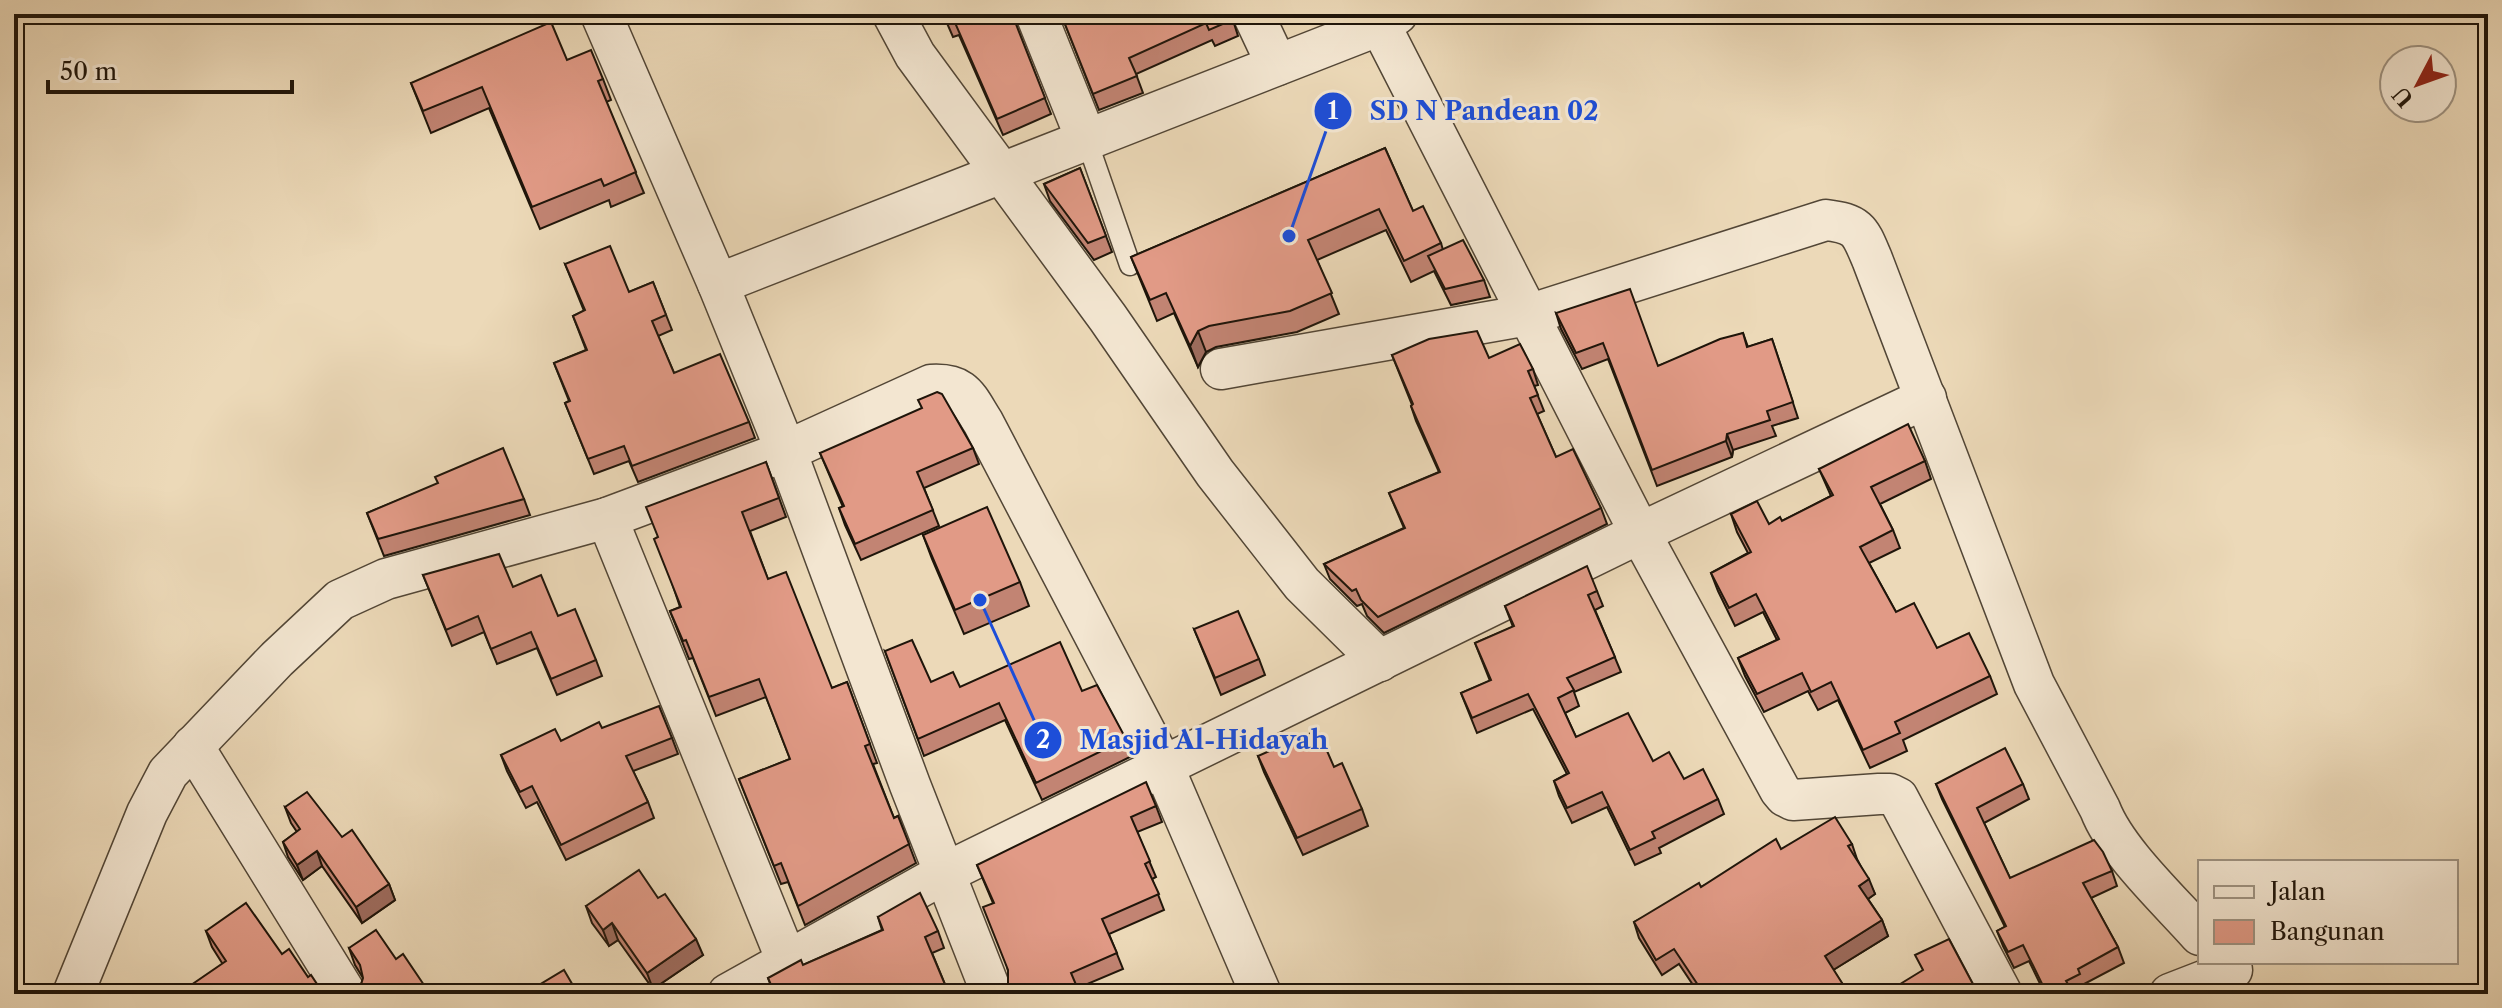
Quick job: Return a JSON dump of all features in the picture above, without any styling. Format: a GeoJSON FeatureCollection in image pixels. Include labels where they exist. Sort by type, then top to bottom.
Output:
{"type":"FeatureCollection","features":[{"type":"Feature","properties":{"kind":"street"},"geometry":{"type":"LineString","coordinates":[[601,14],[718,284],[786,451],[992,994]]}},
{"type":"Feature","properties":{"kind":"street"},"geometry":{"type":"LineString","coordinates":[[893,14],[915,55],[1108,318],[1215,473],[1302,584],[1380,661]]}},
{"type":"Feature","properties":{"kind":"street"},"geometry":{"type":"LineString","coordinates":[[1036,14],[1087,141]]}},
{"type":"Feature","properties":{"kind":"street"},"geometry":{"type":"LineString","coordinates":[[1253,14],[1277,65]]}},
{"type":"Feature","properties":{"kind":"street"},"geometry":{"type":"LineString","coordinates":[[718,284],[1388,20],[1528,315],[1640,533],[1785,796],[1803,801],[1890,794],[1898,798],[2002,994]]}},
{"type":"Feature","properties":{"kind":"street"},"geometry":{"type":"LineString","coordinates":[[1221,369],[1528,315],[1826,220],[1846,222],[1862,235],[2034,684],[2106,826],[2198,933]]}},
{"type":"Feature","properties":{"kind":"street"},"geometry":{"type":"LineString","coordinates":[[73,994],[147,813],[168,773],[277,659],[340,600],[386,579],[607,518],[786,451],[931,385],[946,384],[956,387],[966,396],[983,422],[1163,766],[1261,994]]}},
{"type":"Feature","properties":{"kind":"street"},"geometry":{"type":"LineString","coordinates":[[728,994],[945,873],[1640,533],[1926,398]]}},
{"type":"Feature","properties":{"kind":"street"},"geometry":{"type":"LineString","coordinates":[[607,518],[787,961]]}},
{"type":"Feature","properties":{"kind":"street"},"geometry":{"type":"LineString","coordinates":[[193,746],[346,994]]}},
{"type":"Feature","properties":{"kind":"street"},"geometry":{"type":"LineString","coordinates":[[2170,994],[2236,975]]}},
{"type":"Feature","properties":{"kind":"lane"},"geometry":{"type":"LineString","coordinates":[[1087,141],[1130,265]]}},
{"type":"Feature","properties":{"kind":"building"},"geometry":{"type":"Polygon","coordinates":[[[944,14],[1012,14],[1045,98],[997,119],[953,18],[947,21],[944,14]]]}},
{"type":"Feature","properties":{"kind":"building"},"geometry":{"type":"Polygon","coordinates":[[[1061,14],[1229,14],[1232,20],[1209,30],[1206,23],[1129,58],[1137,76],[1093,94],[1061,14]]]}},
{"type":"Feature","properties":{"kind":"building"},"geometry":{"type":"Polygon","coordinates":[[[551,22],[567,60],[591,50],[603,79],[598,81],[636,172],[604,186],[601,179],[532,207],[482,87],[423,111],[411,83],[551,22]]]}},
{"type":"Feature","properties":{"kind":"building"},"geometry":{"type":"Polygon","coordinates":[[[1385,148],[1413,211],[1423,206],[1441,243],[1404,261],[1379,209],[1308,240],[1332,293],[1290,311],[1209,326],[1198,331],[1190,346],[1166,293],[1150,300],[1131,257],[1385,148]]]}},
{"type":"Feature","properties":{"kind":"building"},"geometry":{"type":"Polygon","coordinates":[[[1080,168],[1106,236],[1088,243],[1044,184],[1080,168]]]}},
{"type":"Feature","properties":{"kind":"building"},"geometry":{"type":"Polygon","coordinates":[[[1463,240],[1484,280],[1445,289],[1428,256],[1463,240]]]}},
{"type":"Feature","properties":{"kind":"building"},"geometry":{"type":"Polygon","coordinates":[[[610,246],[629,292],[653,282],[666,315],[652,321],[674,373],[720,354],[749,422],[632,466],[624,446],[588,459],[565,403],[570,401],[554,363],[587,350],[573,316],[585,310],[565,264],[610,246]]]}},
{"type":"Feature","properties":{"kind":"building"},"geometry":{"type":"Polygon","coordinates":[[[1630,289],[1658,366],[1720,339],[1743,333],[1747,347],[1772,339],[1793,402],[1767,411],[1770,420],[1727,434],[1726,441],[1652,470],[1603,343],[1576,353],[1556,313],[1630,289]]]}},
{"type":"Feature","properties":{"kind":"building"},"geometry":{"type":"Polygon","coordinates":[[[1477,331],[1489,358],[1520,344],[1533,369],[1528,371],[1538,395],[1530,398],[1556,457],[1573,449],[1601,508],[1378,617],[1361,600],[1356,589],[1352,591],[1324,564],[1405,528],[1389,493],[1440,472],[1392,355],[1429,339],[1477,331]]]}},
{"type":"Feature","properties":{"kind":"building"},"geometry":{"type":"Polygon","coordinates":[[[937,392],[942,394],[973,448],[917,472],[933,510],[855,544],[839,508],[844,506],[820,453],[922,408],[918,400],[937,392]]]}},
{"type":"Feature","properties":{"kind":"building"},"geometry":{"type":"Polygon","coordinates":[[[1908,424],[1925,461],[1871,487],[1893,530],[1860,547],[1896,612],[1914,603],[1937,648],[1969,633],[1990,676],[1895,722],[1900,733],[1863,750],[1831,682],[1811,692],[1802,673],[1757,694],[1738,658],[1779,639],[1756,594],[1729,608],[1711,573],[1751,552],[1731,514],[1757,501],[1769,524],[1780,517],[1782,521],[1833,495],[1819,469],[1908,424]]]}},
{"type":"Feature","properties":{"kind":"building"},"geometry":{"type":"Polygon","coordinates":[[[503,448],[524,499],[378,539],[367,513],[438,483],[435,477],[503,448]]]}},
{"type":"Feature","properties":{"kind":"building"},"geometry":{"type":"Polygon","coordinates":[[[766,462],[779,498],[742,512],[768,579],[786,572],[832,688],[847,682],[870,744],[865,746],[894,818],[898,816],[909,844],[798,906],[781,863],[774,866],[739,779],[790,759],[759,679],[709,697],[686,640],[683,641],[670,611],[681,607],[654,539],[658,537],[646,507],[766,462]]]}},
{"type":"Feature","properties":{"kind":"building"},"geometry":{"type":"Polygon","coordinates":[[[987,507],[1020,582],[955,610],[923,535],[987,507]]]}},
{"type":"Feature","properties":{"kind":"building"},"geometry":{"type":"Polygon","coordinates":[[[499,554],[513,587],[541,575],[558,616],[575,609],[596,660],[551,679],[531,632],[491,649],[478,616],[446,630],[423,575],[499,554]]]}},
{"type":"Feature","properties":{"kind":"building"},"geometry":{"type":"Polygon","coordinates":[[[1587,566],[1597,591],[1588,595],[1615,657],[1567,678],[1574,690],[1558,698],[1576,737],[1628,713],[1653,761],[1669,752],[1684,779],[1703,769],[1718,799],[1652,832],[1655,838],[1630,850],[1602,792],[1567,808],[1554,781],[1569,773],[1528,694],[1472,718],[1461,693],[1491,680],[1475,643],[1514,626],[1505,606],[1587,566]]]}},
{"type":"Feature","properties":{"kind":"building"},"geometry":{"type":"Polygon","coordinates":[[[1238,611],[1259,659],[1215,678],[1194,629],[1238,611]]]}},
{"type":"Feature","properties":{"kind":"building"},"geometry":{"type":"Polygon","coordinates":[[[912,640],[931,682],[953,672],[960,687],[1060,642],[1082,691],[1097,685],[1126,739],[1036,783],[999,703],[918,739],[885,651],[912,640]]]}},
{"type":"Feature","properties":{"kind":"building"},"geometry":{"type":"Polygon","coordinates":[[[659,706],[672,738],[626,756],[648,802],[561,845],[532,786],[520,792],[501,755],[555,729],[561,741],[599,722],[602,728],[659,706]]]}},
{"type":"Feature","properties":{"kind":"building"},"geometry":{"type":"Polygon","coordinates":[[[1318,730],[1334,767],[1342,763],[1362,809],[1297,838],[1258,756],[1318,730]]]}},
{"type":"Feature","properties":{"kind":"building"},"geometry":{"type":"Polygon","coordinates":[[[2005,748],[2023,784],[1977,808],[2010,878],[2094,840],[2112,871],[2083,883],[2118,947],[2078,969],[2080,974],[2066,981],[2074,994],[2047,994],[2023,945],[2008,952],[1997,931],[2006,926],[1936,784],[2005,748]]]}},
{"type":"Feature","properties":{"kind":"building"},"geometry":{"type":"Polygon","coordinates":[[[1146,782],[1156,806],[1131,817],[1150,861],[1145,864],[1159,894],[1102,919],[1117,953],[1071,973],[1080,994],[1011,994],[1008,970],[983,907],[994,903],[977,865],[1146,782]]]}},
{"type":"Feature","properties":{"kind":"building"},"geometry":{"type":"Polygon","coordinates":[[[307,792],[342,837],[352,830],[389,884],[356,907],[317,851],[297,865],[283,842],[300,829],[285,807],[307,792]]]}},
{"type":"Feature","properties":{"kind":"building"},"geometry":{"type":"Polygon","coordinates":[[[1835,817],[1852,844],[1848,846],[1869,879],[1859,886],[1882,920],[1825,956],[1849,994],[1704,994],[1674,949],[1656,960],[1634,922],[1699,883],[1701,887],[1776,839],[1781,849],[1835,817]]]}},
{"type":"Feature","properties":{"kind":"building"},"geometry":{"type":"Polygon","coordinates":[[[639,870],[658,898],[665,894],[696,939],[647,973],[612,923],[603,930],[586,906],[639,870]]]}},
{"type":"Feature","properties":{"kind":"building"},"geometry":{"type":"Polygon","coordinates":[[[920,893],[938,931],[925,937],[949,994],[775,994],[768,978],[801,960],[803,965],[883,930],[878,917],[920,893]]]}},
{"type":"Feature","properties":{"kind":"building"},"geometry":{"type":"Polygon","coordinates":[[[246,903],[282,954],[289,949],[308,977],[311,975],[325,994],[178,994],[226,961],[206,931],[246,903]]]}},
{"type":"Feature","properties":{"kind":"building"},"geometry":{"type":"Polygon","coordinates":[[[376,930],[396,959],[403,954],[424,985],[417,991],[419,994],[355,994],[363,978],[360,965],[349,948],[376,930]]]}},
{"type":"Feature","properties":{"kind":"building"},"geometry":{"type":"Polygon","coordinates":[[[1949,939],[1980,994],[1884,994],[1923,970],[1915,955],[1949,939]]]}},
{"type":"Feature","properties":{"kind":"building"},"geometry":{"type":"Polygon","coordinates":[[[564,970],[578,994],[524,994],[564,970]]]}},
{"type":"Feature","properties":{"kind":"building"},"geometry":{"type":"Polygon","coordinates":[[[2213,987],[2217,994],[2191,994],[2213,987]]]}},
{"type":"Feature","properties":{"kind":"place","name":"SD N Pandean 02"},"geometry":{"type":"Point","coordinates":[1289,236]}},
{"type":"Feature","properties":{"kind":"place","name":"Masjid Al-Hidayah"},"geometry":{"type":"Point","coordinates":[980,600]}}]}
